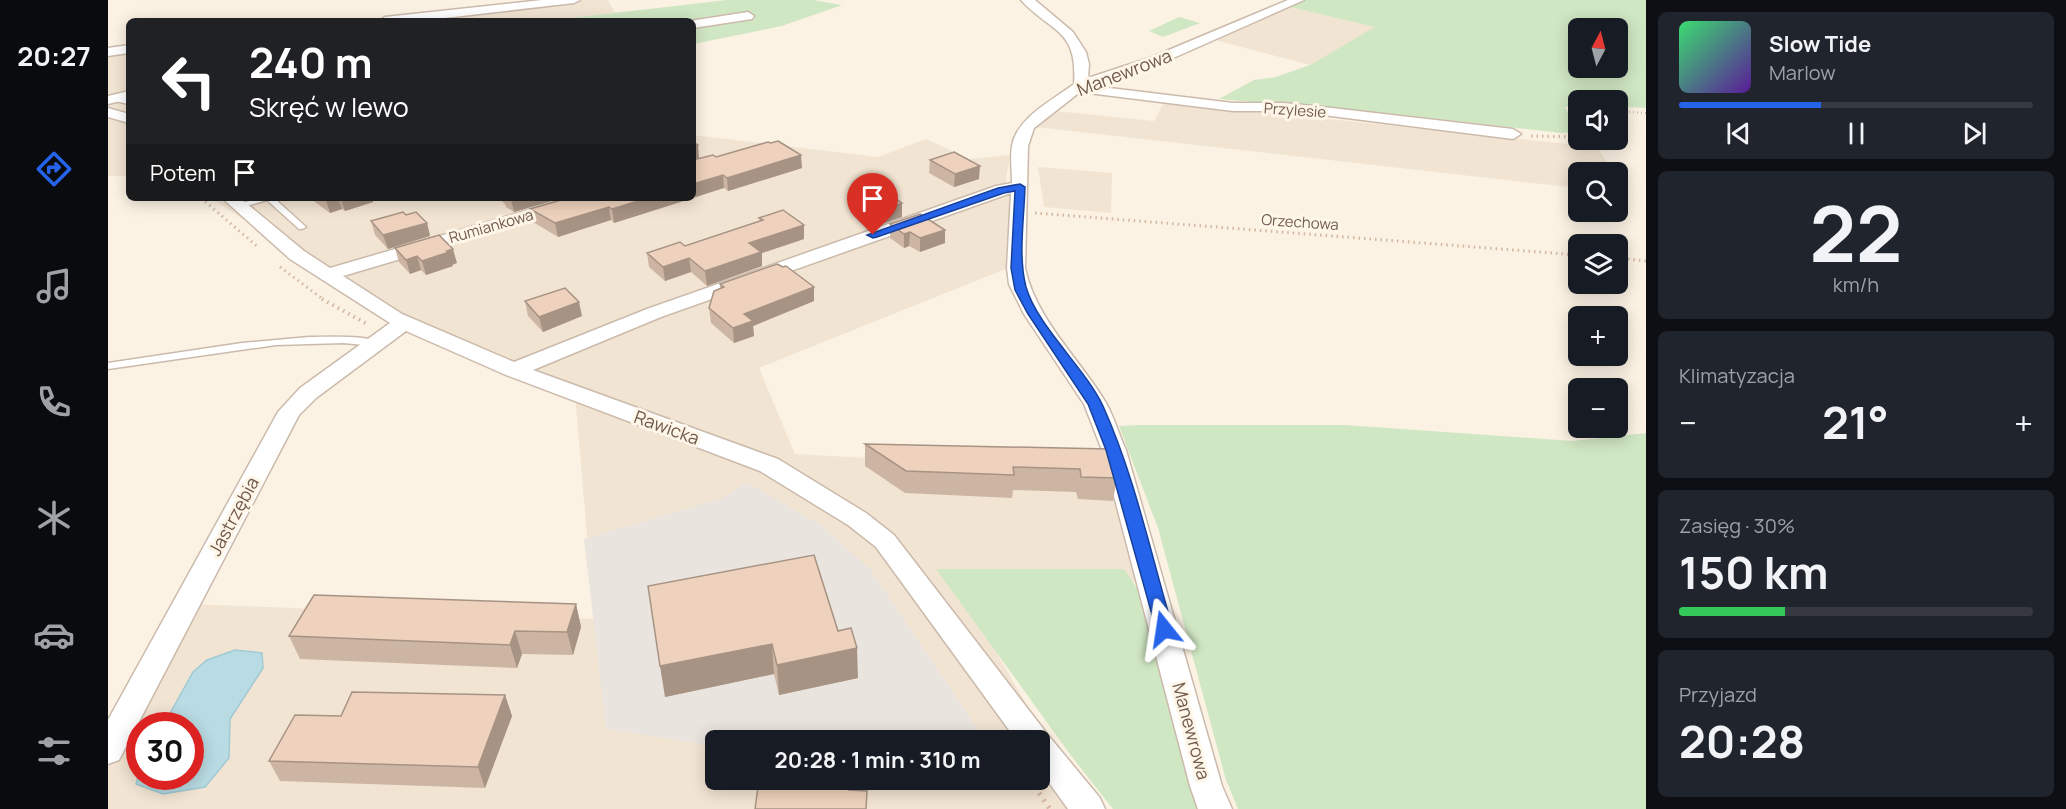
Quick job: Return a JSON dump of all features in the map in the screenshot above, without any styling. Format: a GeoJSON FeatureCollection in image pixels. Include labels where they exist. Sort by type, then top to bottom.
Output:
{"type":"FeatureCollection","features":[{"type":"Feature","properties":{"kind":"street"},"geometry":{"type":"LineString","coordinates":[[412,18],[574,0]]}},
{"type":"Feature","properties":{"kind":"street"},"geometry":{"type":"LineString","coordinates":[[1027,0],[1059,26],[1076,46],[1082,59],[1079,86]]}},
{"type":"Feature","properties":{"kind":"street","name":"Manewrowa"},"geometry":{"type":"LineString","coordinates":[[1215,809],[1206,786],[1114,450],[1095,404],[1034,314],[1021,290],[1016,268],[1020,212],[1020,146],[1024,132],[1052,105],[1079,86],[1158,60],[1298,0]]}},
{"type":"Feature","properties":{"kind":"street"},"geometry":{"type":"LineString","coordinates":[[696,24],[748,16]]}},
{"type":"Feature","properties":{"kind":"street"},"geometry":{"type":"LineString","coordinates":[[108,52],[126,49]]}},
{"type":"Feature","properties":{"kind":"street","name":"Przylesie"},"geometry":{"type":"LineString","coordinates":[[1079,86],[1233,107],[1313,110],[1513,134]]}},
{"type":"Feature","properties":{"kind":"street"},"geometry":{"type":"LineString","coordinates":[[126,96],[109,103],[126,117]]}},
{"type":"Feature","properties":{"kind":"street"},"geometry":{"type":"LineString","coordinates":[[514,370],[654,313],[1002,190],[1020,187]]}},
{"type":"Feature","properties":{"kind":"street","name":"Rumiankowa"},"geometry":{"type":"LineString","coordinates":[[326,275],[578,201]]}},
{"type":"Feature","properties":{"kind":"street","name":"Rawicka"},"geometry":{"type":"LineString","coordinates":[[235,202],[297,255],[374,306],[390,333],[514,370],[769,465],[857,519],[885,541],[1027,730]]}},
{"type":"Feature","properties":{"kind":"street","name":"Jastrzębia"},"geometry":{"type":"LineString","coordinates":[[108,750],[289,412],[308,393],[390,333]]}},
{"type":"Feature","properties":{"kind":"street"},"geometry":{"type":"LineString","coordinates":[[1050,759],[1088,809]]}},
{"type":"Feature","properties":{"kind":"lane"},"geometry":{"type":"LineString","coordinates":[[109,103],[126,102]]}},
{"type":"Feature","properties":{"kind":"lane"},"geometry":{"type":"LineString","coordinates":[[271,201],[302,227]]}},
{"type":"Feature","properties":{"kind":"lane"},"geometry":{"type":"LineString","coordinates":[[108,366],[295,340],[350,339],[390,333]]}},
{"type":"Feature","properties":{"kind":"path"},"geometry":{"type":"LineString","coordinates":[[1628,112],[1646,113]]}},
{"type":"Feature","properties":{"kind":"path"},"geometry":{"type":"LineString","coordinates":[[1513,134],[1568,137]]}},
{"type":"Feature","properties":{"kind":"path"},"geometry":{"type":"LineString","coordinates":[[205,201],[264,253]]}},
{"type":"Feature","properties":{"kind":"path","name":"Orzechowa"},"geometry":{"type":"LineString","coordinates":[[1020,212],[1568,254]]}},
{"type":"Feature","properties":{"kind":"path"},"geometry":{"type":"LineString","coordinates":[[1628,259],[1646,261]]}},
{"type":"Feature","properties":{"kind":"path"},"geometry":{"type":"LineString","coordinates":[[273,261],[296,281],[343,313],[390,333]]}},
{"type":"Feature","properties":{"kind":"path"},"geometry":{"type":"LineString","coordinates":[[1037,790],[1050,809]]}},
{"type":"Feature","properties":{"kind":"shaded area"},"geometry":{"type":"Polygon","coordinates":[[[574,0],[608,0],[615,13],[571,18],[408,18],[574,0]]]}},
{"type":"Feature","properties":{"kind":"shaded area"},"geometry":{"type":"Polygon","coordinates":[[[1290,7],[1376,27],[1310,65],[1215,40],[1290,7]]]}},
{"type":"Feature","properties":{"kind":"shaded area"},"geometry":{"type":"Polygon","coordinates":[[[126,48],[126,176],[108,176],[108,51],[126,48]]]}},
{"type":"Feature","properties":{"kind":"shaded area"},"geometry":{"type":"Polygon","coordinates":[[[1164,102],[1568,144],[1568,150],[1599,150],[1607,162],[1568,162],[1568,187],[1036,127],[1055,111],[1154,121],[1164,102]]]}},
{"type":"Feature","properties":{"kind":"shaded area"},"geometry":{"type":"Polygon","coordinates":[[[696,135],[878,157],[926,139],[969,159],[1010,155],[1005,185],[1014,196],[1008,268],[759,368],[795,454],[1106,471],[1139,582],[949,572],[1042,730],[705,730],[705,790],[1050,790],[1050,744],[1088,809],[108,809],[108,761],[126,725],[126,790],[204,790],[204,712],[132,712],[186,604],[594,619],[575,393],[405,322],[215,201],[696,201],[696,135]]]}},
{"type":"Feature","properties":{"kind":"shaded area"},"geometry":{"type":"Polygon","coordinates":[[[1038,167],[1112,173],[1111,213],[1044,207],[1038,167]]]}},
{"type":"Feature","properties":{"kind":"shaded area"},"geometry":{"type":"Polygon","coordinates":[[[746,482],[821,525],[870,569],[979,730],[705,730],[705,744],[606,729],[584,539],[723,498],[746,482]]]}},
{"type":"Feature","properties":{"kind":"green space"},"geometry":{"type":"Polygon","coordinates":[[[727,0],[813,0],[842,5],[782,26],[696,43],[696,18],[571,18],[727,0]]]}},
{"type":"Feature","properties":{"kind":"green space"},"geometry":{"type":"Polygon","coordinates":[[[1306,0],[1646,0],[1646,108],[1628,107],[1628,90],[1568,90],[1568,107],[1565,107],[1568,113],[1568,132],[1561,133],[1395,114],[1219,99],[1254,80],[1276,77],[1310,65],[1375,27],[1290,7],[1306,0]]]}},
{"type":"Feature","properties":{"kind":"green space"},"geometry":{"type":"Polygon","coordinates":[[[1179,17],[1200,23],[1163,37],[1149,31],[1179,17]]]}},
{"type":"Feature","properties":{"kind":"green space"},"geometry":{"type":"Polygon","coordinates":[[[1345,425],[1573,441],[1628,438],[1628,435],[1646,433],[1646,809],[1238,809],[1226,780],[1158,528],[1119,426],[1345,425]]]}},
{"type":"Feature","properties":{"kind":"green space"},"geometry":{"type":"Polygon","coordinates":[[[936,569],[1124,569],[1141,594],[1199,809],[1113,809],[1072,757],[936,569]]]}},
{"type":"Feature","properties":{"kind":"water"},"geometry":{"type":"Polygon","coordinates":[[[235,650],[262,653],[263,668],[230,719],[229,758],[204,787],[204,712],[171,712],[193,672],[207,660],[235,650]]]}},
{"type":"Feature","properties":{"kind":"water"},"geometry":{"type":"Polygon","coordinates":[[[152,790],[187,790],[163,794],[152,790]]]}},
{"type":"Feature","properties":{"kind":"building"},"geometry":{"type":"Polygon","coordinates":[[[778,141],[801,155],[727,178],[723,175],[696,183],[696,159],[713,155],[716,157],[778,141]]]}},
{"type":"Feature","properties":{"kind":"building"},"geometry":{"type":"Polygon","coordinates":[[[954,152],[980,166],[955,174],[930,160],[954,152]]]}},
{"type":"Feature","properties":{"kind":"building"},"geometry":{"type":"Polygon","coordinates":[[[880,189],[902,203],[873,213],[851,199],[880,189]]]}},
{"type":"Feature","properties":{"kind":"building"},"geometry":{"type":"Polygon","coordinates":[[[558,201],[638,201],[555,223],[530,209],[558,201]]]}},
{"type":"Feature","properties":{"kind":"building"},"geometry":{"type":"Polygon","coordinates":[[[783,210],[804,225],[749,243],[761,252],[705,271],[689,258],[663,267],[647,253],[680,242],[685,246],[763,220],[759,218],[783,210]]]}},
{"type":"Feature","properties":{"kind":"building"},"geometry":{"type":"Polygon","coordinates":[[[403,212],[406,215],[416,212],[427,223],[383,235],[371,221],[403,212]]]}},
{"type":"Feature","properties":{"kind":"building"},"geometry":{"type":"Polygon","coordinates":[[[920,214],[945,230],[920,238],[910,232],[904,234],[890,224],[920,214]]]}},
{"type":"Feature","properties":{"kind":"building"},"geometry":{"type":"Polygon","coordinates":[[[439,235],[453,249],[422,261],[417,256],[406,260],[395,248],[439,235]]]}},
{"type":"Feature","properties":{"kind":"building"},"geometry":{"type":"Polygon","coordinates":[[[777,264],[786,266],[814,287],[744,314],[753,321],[733,328],[709,308],[714,291],[724,287],[720,284],[777,264]]]}},
{"type":"Feature","properties":{"kind":"building"},"geometry":{"type":"Polygon","coordinates":[[[565,288],[579,302],[539,317],[525,301],[565,288]]]}},
{"type":"Feature","properties":{"kind":"building"},"geometry":{"type":"Polygon","coordinates":[[[865,444],[1109,449],[1117,478],[1081,477],[1080,469],[1013,467],[1014,475],[906,471],[865,444]]]}},
{"type":"Feature","properties":{"kind":"building"},"geometry":{"type":"Polygon","coordinates":[[[814,555],[838,631],[851,628],[857,648],[777,665],[772,644],[660,666],[648,586],[814,555]]]}},
{"type":"Feature","properties":{"kind":"building"},"geometry":{"type":"Polygon","coordinates":[[[314,595],[576,604],[567,632],[515,631],[510,645],[289,636],[314,595]]]}},
{"type":"Feature","properties":{"kind":"building"},"geometry":{"type":"Polygon","coordinates":[[[352,692],[505,695],[478,767],[269,761],[295,715],[341,716],[352,692]]]}},
{"type":"Feature","properties":{"kind":"building"},"geometry":{"type":"Polygon","coordinates":[[[758,790],[867,791],[866,809],[755,809],[758,790]]]}},
{"type":"Feature","properties":{"kind":"route"},"geometry":{"type":"LineString","coordinates":[[873,235],[1002,190],[1020,187],[1016,268],[1021,290],[1034,314],[1095,404],[1114,450],[1164,629]]}}]}
